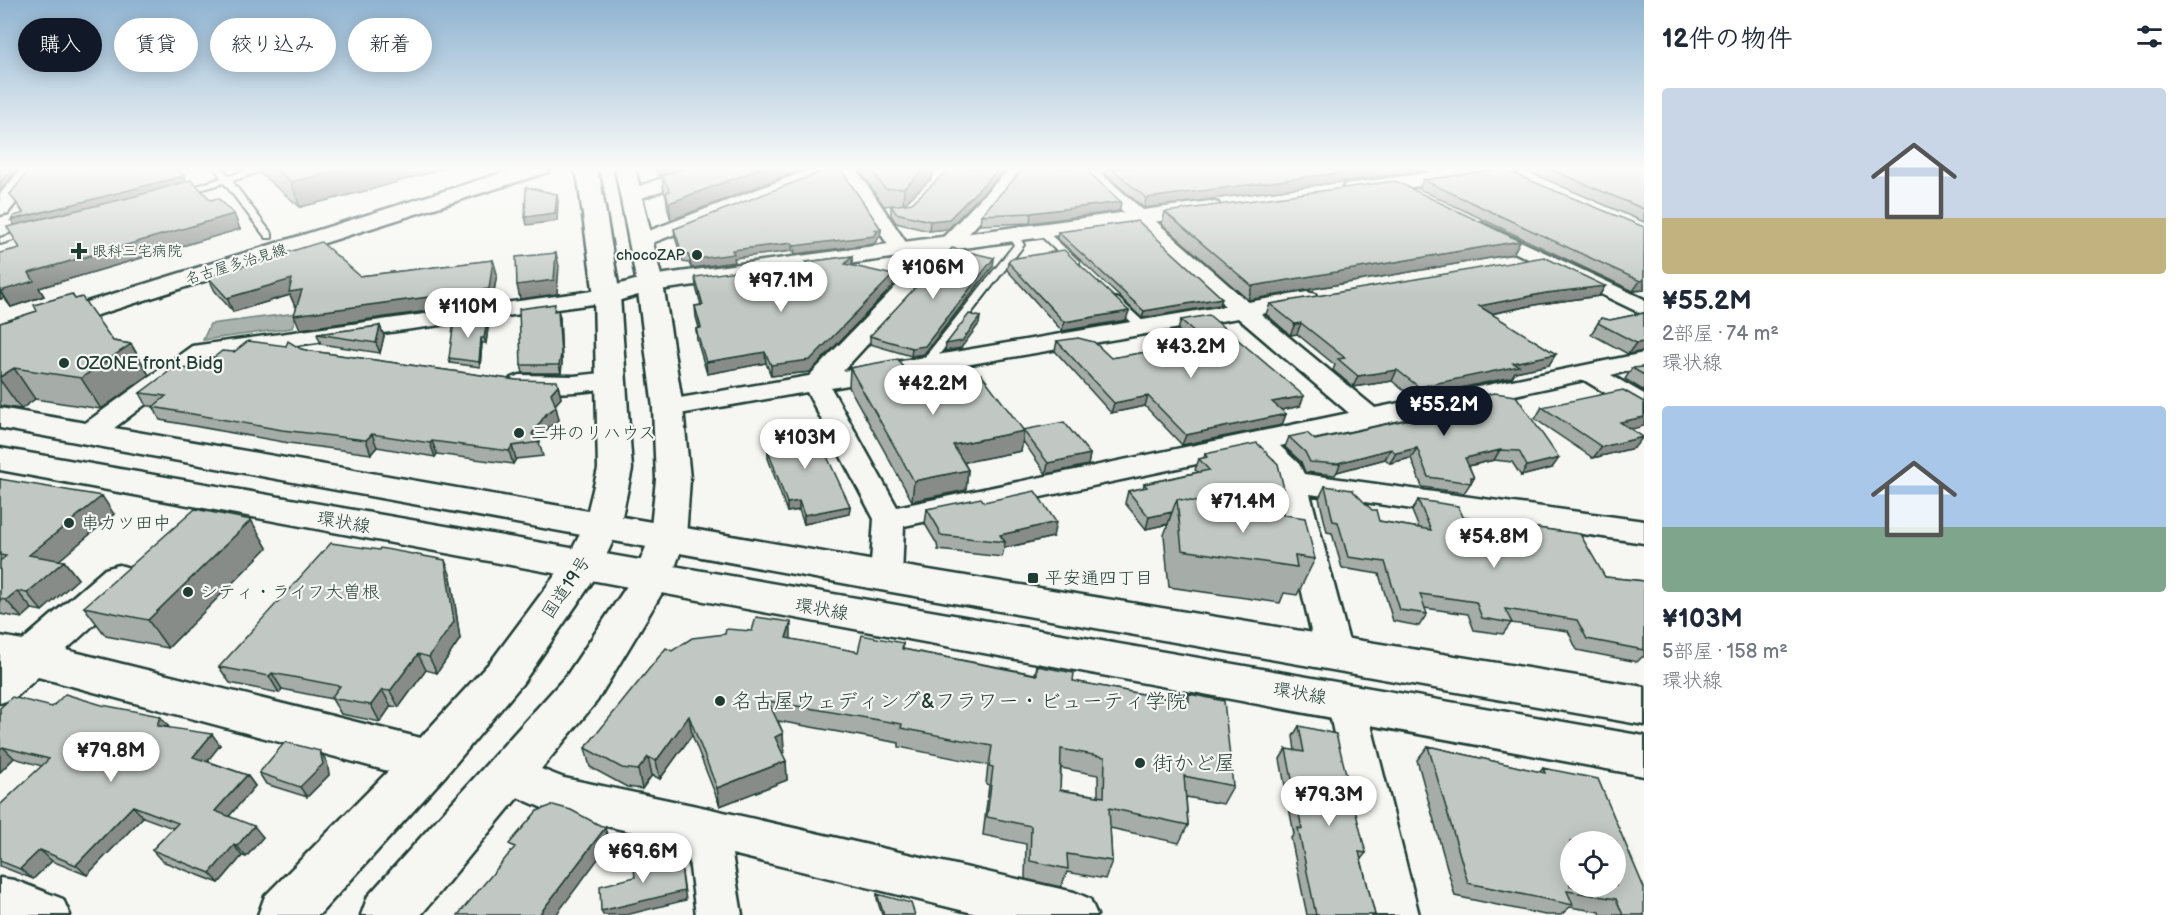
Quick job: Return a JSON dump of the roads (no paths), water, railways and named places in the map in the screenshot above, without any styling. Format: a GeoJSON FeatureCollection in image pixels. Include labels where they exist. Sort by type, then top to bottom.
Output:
{"type":"FeatureCollection","features":[{"type":"Feature","properties":{"kind":"main road","name":"名古屋多治見線"},"geometry":{"type":"LineString","coordinates":[[0,320],[355,211]]}},
{"type":"Feature","properties":{"kind":"main road","name":"名古屋多治見線"},"geometry":{"type":"LineString","coordinates":[[0,338],[406,211]]}},
{"type":"Feature","properties":{"kind":"main road","name":"国道19号"},"geometry":{"type":"LineString","coordinates":[[284,915],[429,761],[507,672],[584,565],[602,526],[615,469],[607,296],[594,211]]}},
{"type":"Feature","properties":{"kind":"main road"},"geometry":{"type":"LineString","coordinates":[[387,915],[582,688],[652,578],[668,537],[673,479],[668,408],[650,284],[634,211]]}},
{"type":"Feature","properties":{"kind":"main road"},"geometry":{"type":"LineString","coordinates":[[607,296],[650,284],[1187,211]]}},
{"type":"Feature","properties":{"kind":"main road"},"geometry":{"type":"LineString","coordinates":[[0,418],[886,577],[1644,706]]}},
{"type":"Feature","properties":{"kind":"main road","name":"環状線"},"geometry":{"type":"LineString","coordinates":[[0,459],[1644,756]]}},
{"type":"Feature","properties":{"kind":"main road"},"geometry":{"type":"LineString","coordinates":[[176,529],[210,498]]}},
{"type":"Feature","properties":{"kind":"main road"},"geometry":{"type":"LineString","coordinates":[[10,665],[142,559]]}},
{"type":"Feature","properties":{"kind":"main road"},"geometry":{"type":"LineString","coordinates":[[10,665],[429,761]]}},
{"type":"Feature","properties":{"kind":"street"},"geometry":{"type":"LineString","coordinates":[[640,241],[719,211]]}},
{"type":"Feature","properties":{"kind":"street"},"geometry":{"type":"LineString","coordinates":[[880,211],[901,250]]}},
{"type":"Feature","properties":{"kind":"street"},"geometry":{"type":"LineString","coordinates":[[816,384],[980,211]]}},
{"type":"Feature","properties":{"kind":"street"},"geometry":{"type":"LineString","coordinates":[[1132,211],[1243,310],[1370,418]]}},
{"type":"Feature","properties":{"kind":"street"},"geometry":{"type":"LineString","coordinates":[[1467,221],[1644,308]]}},
{"type":"Feature","properties":{"kind":"street"},"geometry":{"type":"LineString","coordinates":[[1508,264],[1542,258]]}},
{"type":"Feature","properties":{"kind":"street"},"geometry":{"type":"LineString","coordinates":[[87,435],[201,351],[607,296]]}},
{"type":"Feature","properties":{"kind":"street"},"geometry":{"type":"LineString","coordinates":[[668,408],[1324,296]]}},
{"type":"Feature","properties":{"kind":"street"},"geometry":{"type":"LineString","coordinates":[[290,339],[317,354],[328,356]]}},
{"type":"Feature","properties":{"kind":"street"},"geometry":{"type":"LineString","coordinates":[[889,519],[1644,360]]}},
{"type":"Feature","properties":{"kind":"street"},"geometry":{"type":"LineString","coordinates":[[1587,371],[1644,405]]}},
{"type":"Feature","properties":{"kind":"street"},"geometry":{"type":"LineString","coordinates":[[497,380],[546,385],[610,380]]}},
{"type":"Feature","properties":{"kind":"street"},"geometry":{"type":"LineString","coordinates":[[816,384],[889,519],[886,577]]}},
{"type":"Feature","properties":{"kind":"street"},"geometry":{"type":"LineString","coordinates":[[1259,442],[1289,471],[1334,653]]}},
{"type":"Feature","properties":{"kind":"street"},"geometry":{"type":"LineString","coordinates":[[1292,482],[1644,532]]}},
{"type":"Feature","properties":{"kind":"street"},"geometry":{"type":"LineString","coordinates":[[1346,701],[1396,915]]}},
{"type":"Feature","properties":{"kind":"street"},"geometry":{"type":"LineString","coordinates":[[508,774],[561,797],[706,828],[1074,915]]}},
{"type":"Feature","properties":{"kind":"street"},"geometry":{"type":"LineString","coordinates":[[706,828],[719,915]]}},
{"type":"Feature","properties":{"kind":"street"},"geometry":{"type":"LineString","coordinates":[[0,900],[14,902],[47,915]]}},
{"type":"Feature","properties":{"kind":"lane"},"geometry":{"type":"LineString","coordinates":[[248,211],[269,236]]}},
{"type":"Feature","properties":{"kind":"lane"},"geometry":{"type":"LineString","coordinates":[[0,241],[43,230]]}},
{"type":"Feature","properties":{"kind":"lane"},"geometry":{"type":"LineString","coordinates":[[1041,231],[1084,271]]}},
{"type":"Feature","properties":{"kind":"lane"},"geometry":{"type":"LineString","coordinates":[[924,366],[1019,245],[1014,235]]}},
{"type":"Feature","properties":{"kind":"lane"},"geometry":{"type":"LineString","coordinates":[[1110,296],[1144,328]]}},
{"type":"Feature","properties":{"kind":"place","name":"眼科三宅病院"},"geometry":{"type":"Point","coordinates":[79,251]}},
{"type":"Feature","properties":{"kind":"place","name":"chocoZAP"},"geometry":{"type":"Point","coordinates":[697,255]}},
{"type":"Feature","properties":{"kind":"place","name":"OZONE front Bidg"},"geometry":{"type":"Point","coordinates":[64,363]}},
{"type":"Feature","properties":{"kind":"place","name":"三井のリハウス"},"geometry":{"type":"Point","coordinates":[519,433]}},
{"type":"Feature","properties":{"kind":"place","name":"串カツ田中"},"geometry":{"type":"Point","coordinates":[69,523]}},
{"type":"Feature","properties":{"kind":"place","name":"平安通四丁目"},"geometry":{"type":"Point","coordinates":[1033,578]}},
{"type":"Feature","properties":{"kind":"place","name":"シティ・ライフ大曽根"},"geometry":{"type":"Point","coordinates":[188,592]}},
{"type":"Feature","properties":{"kind":"place","name":"名古屋ウェディング&フラワー・ビューティ学院"},"geometry":{"type":"Point","coordinates":[720,701]}},
{"type":"Feature","properties":{"kind":"place","name":"街かど屋"},"geometry":{"type":"Point","coordinates":[1140,763]}}]}
